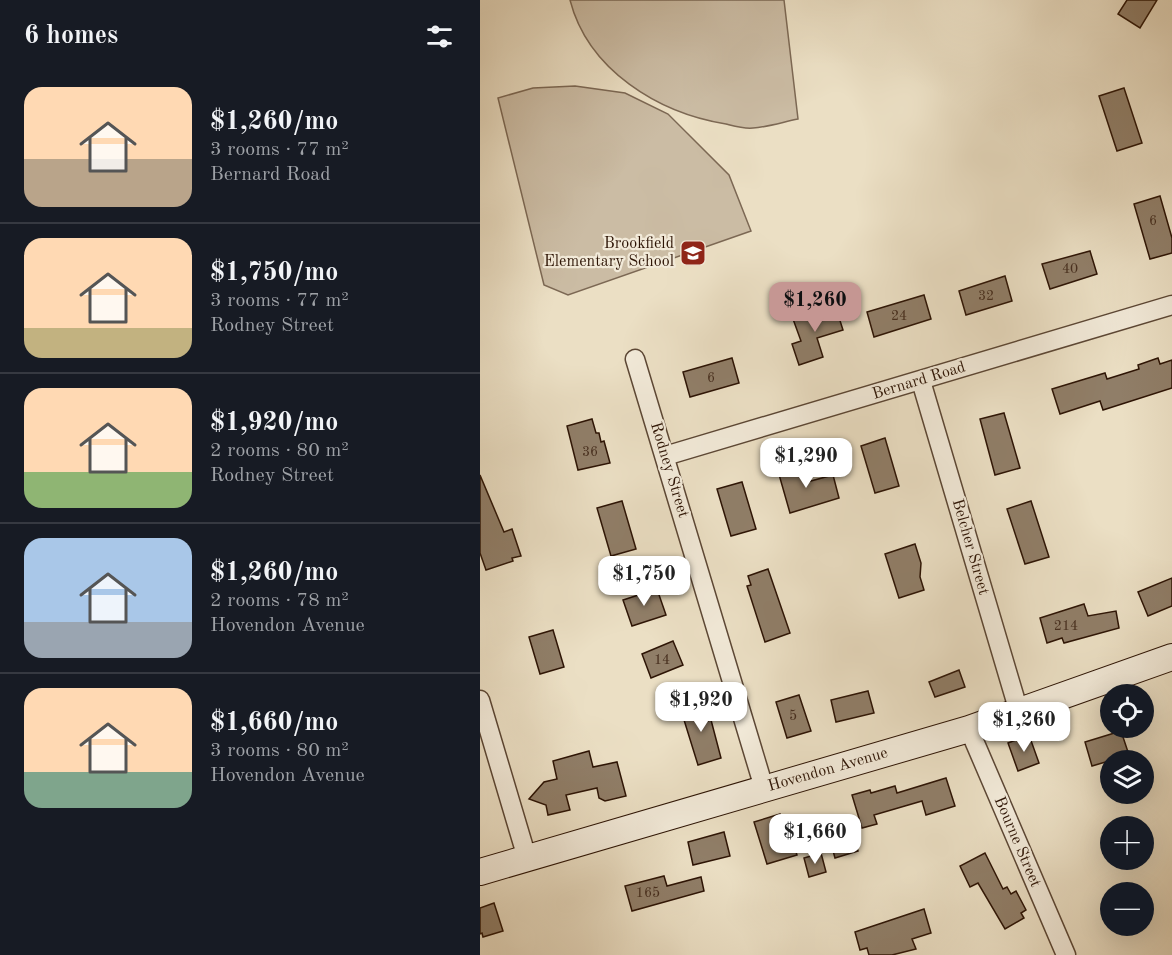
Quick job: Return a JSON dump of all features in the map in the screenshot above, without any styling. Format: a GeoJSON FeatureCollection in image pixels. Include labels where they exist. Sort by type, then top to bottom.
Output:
{"type":"FeatureCollection","features":[{"type":"Feature","properties":{"kind":"street","name":"Bernard Road"},"geometry":{"type":"LineString","coordinates":[[665,456],[1172,305]]}},
{"type":"Feature","properties":{"kind":"street","name":"Rodney Street"},"geometry":{"type":"LineString","coordinates":[[635,359],[764,788]]}},
{"type":"Feature","properties":{"kind":"street","name":"Belcher Street"},"geometry":{"type":"LineString","coordinates":[[921,381],[1019,712]]}},
{"type":"Feature","properties":{"kind":"street","name":"Hovendon Avenue"},"geometry":{"type":"LineString","coordinates":[[480,872],[969,729],[1172,657]]}},
{"type":"Feature","properties":{"kind":"street"},"geometry":{"type":"LineString","coordinates":[[480,700],[527,858]]}},
{"type":"Feature","properties":{"kind":"street","name":"Bourne Street"},"geometry":{"type":"LineString","coordinates":[[969,729],[1066,955]]}},
{"type":"Feature","properties":{"kind":"shaded area"},"geometry":{"type":"Polygon","coordinates":[[[570,0],[784,0],[798,119],[764,127],[743,128],[675,110],[652,98],[629,84],[609,67],[592,47],[579,25],[570,0]]]}},
{"type":"Feature","properties":{"kind":"shaded area"},"geometry":{"type":"Polygon","coordinates":[[[575,86],[625,93],[668,114],[729,175],[751,231],[568,295],[544,285],[498,98],[533,88],[575,86]]]}},
{"type":"Feature","properties":{"kind":"building"},"geometry":{"type":"Polygon","coordinates":[[[1127,0],[1157,0],[1140,28],[1118,14],[1127,0]]]}},
{"type":"Feature","properties":{"kind":"building"},"geometry":{"type":"Polygon","coordinates":[[[1124,88],[1142,143],[1117,151],[1099,96],[1124,88]]]}},
{"type":"Feature","properties":{"kind":"building"},"geometry":{"type":"Polygon","coordinates":[[[1160,196],[1172,238],[1172,253],[1150,259],[1134,204],[1160,196]]]}},
{"type":"Feature","properties":{"kind":"building"},"geometry":{"type":"Polygon","coordinates":[[[1090,251],[1097,274],[1050,289],[1042,264],[1090,251]]]}},
{"type":"Feature","properties":{"kind":"building"},"geometry":{"type":"Polygon","coordinates":[[[1005,276],[1012,301],[966,315],[959,291],[1005,276]]]}},
{"type":"Feature","properties":{"kind":"building"},"geometry":{"type":"Polygon","coordinates":[[[924,295],[931,319],[874,337],[867,312],[924,295]]]}},
{"type":"Feature","properties":{"kind":"building"},"geometry":{"type":"Polygon","coordinates":[[[835,305],[843,330],[817,338],[823,357],[799,365],[792,344],[801,341],[793,319],[835,305]]]}},
{"type":"Feature","properties":{"kind":"building"},"geometry":{"type":"Polygon","coordinates":[[[732,358],[739,383],[690,397],[683,372],[732,358]]]}},
{"type":"Feature","properties":{"kind":"building"},"geometry":{"type":"Polygon","coordinates":[[[1158,358],[1160,364],[1172,360],[1172,388],[1103,410],[1100,401],[1060,414],[1052,389],[1105,373],[1107,379],[1139,369],[1138,365],[1158,358]]]}},
{"type":"Feature","properties":{"kind":"building"},"geometry":{"type":"Polygon","coordinates":[[[1004,413],[1020,468],[995,475],[980,419],[1004,413]]]}},
{"type":"Feature","properties":{"kind":"building"},"geometry":{"type":"Polygon","coordinates":[[[592,419],[596,433],[599,433],[601,442],[604,441],[610,463],[578,470],[567,426],[592,419]]]}},
{"type":"Feature","properties":{"kind":"building"},"geometry":{"type":"Polygon","coordinates":[[[885,438],[899,486],[875,493],[861,446],[885,438]]]}},
{"type":"Feature","properties":{"kind":"building"},"geometry":{"type":"Polygon","coordinates":[[[802,464],[807,482],[833,475],[839,498],[790,513],[778,471],[802,464]]]}},
{"type":"Feature","properties":{"kind":"building"},"geometry":{"type":"Polygon","coordinates":[[[480,475],[504,532],[512,529],[521,556],[486,570],[480,553],[480,475]]]}},
{"type":"Feature","properties":{"kind":"building"},"geometry":{"type":"Polygon","coordinates":[[[742,482],[756,529],[731,536],[717,489],[742,482]]]}},
{"type":"Feature","properties":{"kind":"building"},"geometry":{"type":"Polygon","coordinates":[[[622,501],[636,549],[611,556],[597,508],[622,501]]]}},
{"type":"Feature","properties":{"kind":"building"},"geometry":{"type":"Polygon","coordinates":[[[1031,501],[1049,557],[1025,564],[1007,509],[1031,501]]]}},
{"type":"Feature","properties":{"kind":"building"},"geometry":{"type":"Polygon","coordinates":[[[915,544],[921,563],[920,577],[924,590],[899,598],[885,554],[915,544]]]}},
{"type":"Feature","properties":{"kind":"building"},"geometry":{"type":"Polygon","coordinates":[[[768,569],[790,633],[765,642],[747,586],[751,585],[748,576],[768,569]]]}},
{"type":"Feature","properties":{"kind":"building"},"geometry":{"type":"Polygon","coordinates":[[[1172,578],[1172,606],[1148,616],[1138,592],[1172,578]]]}},
{"type":"Feature","properties":{"kind":"building"},"geometry":{"type":"Polygon","coordinates":[[[657,589],[666,615],[632,626],[623,600],[657,589]]]}},
{"type":"Feature","properties":{"kind":"building"},"geometry":{"type":"Polygon","coordinates":[[[1084,604],[1088,616],[1116,611],[1119,628],[1064,643],[1062,638],[1047,643],[1040,618],[1084,604]]]}},
{"type":"Feature","properties":{"kind":"building"},"geometry":{"type":"Polygon","coordinates":[[[553,630],[564,667],[540,674],[529,637],[553,630]]]}},
{"type":"Feature","properties":{"kind":"building"},"geometry":{"type":"Polygon","coordinates":[[[673,641],[683,665],[651,678],[642,654],[673,641]]]}},
{"type":"Feature","properties":{"kind":"building"},"geometry":{"type":"Polygon","coordinates":[[[959,670],[965,687],[935,697],[929,682],[959,670]]]}},
{"type":"Feature","properties":{"kind":"building"},"geometry":{"type":"Polygon","coordinates":[[[868,691],[874,713],[836,722],[831,700],[868,691]]]}},
{"type":"Feature","properties":{"kind":"building"},"geometry":{"type":"Polygon","coordinates":[[[799,695],[811,731],[787,738],[776,702],[799,695]]]}},
{"type":"Feature","properties":{"kind":"building"},"geometry":{"type":"Polygon","coordinates":[[[701,701],[707,721],[711,720],[721,758],[698,765],[680,707],[701,701]]]}},
{"type":"Feature","properties":{"kind":"building"},"geometry":{"type":"Polygon","coordinates":[[[1029,735],[1039,763],[1018,771],[1008,743],[1029,735]]]}},
{"type":"Feature","properties":{"kind":"building"},"geometry":{"type":"Polygon","coordinates":[[[1100,737],[1123,738],[1127,750],[1100,750],[1100,764],[1092,766],[1085,742],[1100,737]]]}},
{"type":"Feature","properties":{"kind":"building"},"geometry":{"type":"Polygon","coordinates":[[[589,751],[593,767],[617,762],[626,796],[605,801],[599,798],[597,788],[566,795],[570,810],[548,815],[546,805],[529,799],[544,782],[557,779],[553,761],[589,751]]]}},
{"type":"Feature","properties":{"kind":"building"},"geometry":{"type":"Polygon","coordinates":[[[946,778],[955,806],[926,815],[922,801],[874,815],[877,824],[862,828],[852,795],[870,790],[871,793],[895,786],[897,793],[946,778]]]}},
{"type":"Feature","properties":{"kind":"building"},"geometry":{"type":"Polygon","coordinates":[[[780,814],[785,830],[789,829],[797,855],[767,864],[754,822],[780,814]]]}},
{"type":"Feature","properties":{"kind":"building"},"geometry":{"type":"Polygon","coordinates":[[[852,829],[858,851],[835,858],[829,836],[852,829]]]}},
{"type":"Feature","properties":{"kind":"building"},"geometry":{"type":"Polygon","coordinates":[[[724,832],[730,856],[693,865],[688,842],[724,832]]]}},
{"type":"Feature","properties":{"kind":"building"},"geometry":{"type":"Polygon","coordinates":[[[821,853],[826,872],[809,877],[804,858],[821,853]]]}},
{"type":"Feature","properties":{"kind":"building"},"geometry":{"type":"Polygon","coordinates":[[[985,853],[1003,889],[1007,887],[1011,894],[1016,891],[1026,910],[1021,913],[1024,918],[1005,929],[978,883],[970,887],[960,866],[985,853]]]}},
{"type":"Feature","properties":{"kind":"building"},"geometry":{"type":"Polygon","coordinates":[[[664,876],[667,886],[701,877],[704,891],[632,911],[625,886],[664,876]]]}},
{"type":"Feature","properties":{"kind":"building"},"geometry":{"type":"Polygon","coordinates":[[[494,903],[503,931],[483,937],[482,933],[480,934],[480,908],[494,903]]]}},
{"type":"Feature","properties":{"kind":"building"},"geometry":{"type":"Polygon","coordinates":[[[924,909],[931,933],[912,939],[916,949],[892,955],[869,955],[867,948],[860,950],[855,932],[924,909]]]}},
{"type":"Feature","properties":{"kind":"place","name":"Brookfield Elementary School"},"geometry":{"type":"Point","coordinates":[693,253]}}]}
